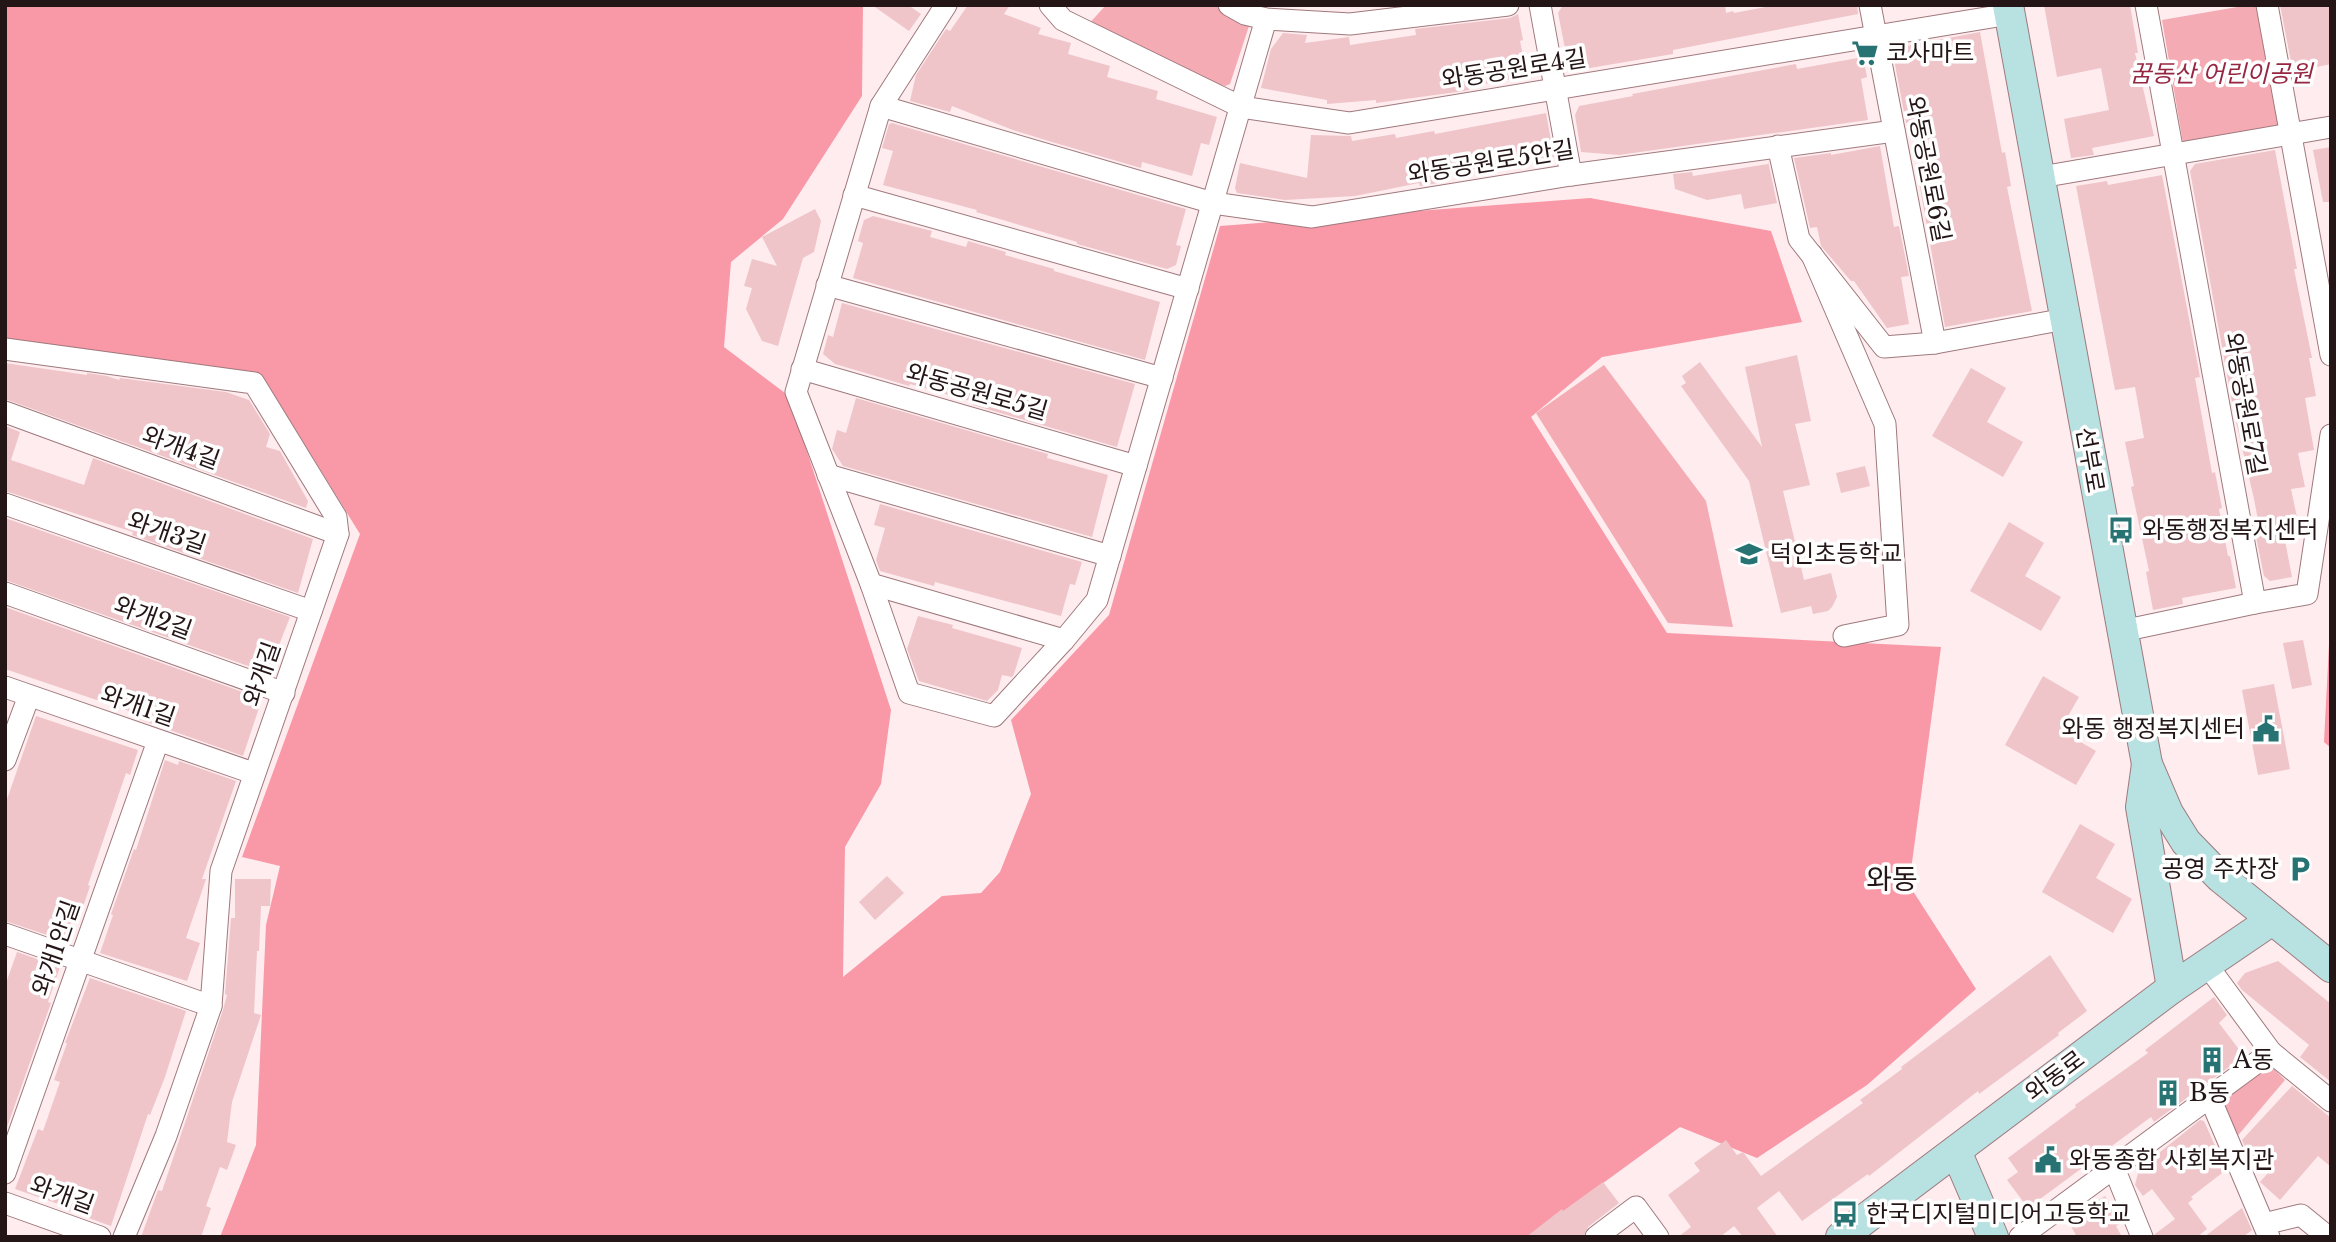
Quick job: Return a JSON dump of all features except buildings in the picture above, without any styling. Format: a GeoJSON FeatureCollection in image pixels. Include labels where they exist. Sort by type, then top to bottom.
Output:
{"type":"FeatureCollection","features":[{"type":"Feature","properties":{"kind":"main road","name":"선부로"},"geometry":{"type":"LineString","coordinates":[[2009,10],[2147,764],[2168,813],[2186,842],[2220,877],[2331,967]]}},
{"type":"Feature","properties":{"kind":"main road"},"geometry":{"type":"LineString","coordinates":[[2147,764],[2141,807],[2172,988]]}},
{"type":"Feature","properties":{"kind":"main road","name":"와동로"},"geometry":{"type":"LineString","coordinates":[[1841,1237],[2172,988],[2272,920]]}},
{"type":"Feature","properties":{"kind":"main road"},"geometry":{"type":"LineString","coordinates":[[1956,1151],[1993,1237]]}},
{"type":"Feature","properties":{"kind":"street"},"geometry":{"type":"LineString","coordinates":[[946,5],[881,106],[796,392],[871,584],[909,693],[994,716],[1097,600],[1266,19]]}},
{"type":"Feature","properties":{"kind":"street","name":"와동공원로4길"},"geometry":{"type":"LineString","coordinates":[[1050,5],[1063,20],[1241,107],[1349,123],[1876,36],[2009,10]]}},
{"type":"Feature","properties":{"kind":"street"},"geometry":{"type":"LineString","coordinates":[[1229,5],[1245,14],[1266,19],[1350,24],[1508,5]]}},
{"type":"Feature","properties":{"kind":"street"},"geometry":{"type":"LineString","coordinates":[[1540,5],[1571,175]]}},
{"type":"Feature","properties":{"kind":"street","name":"와동공원로6길"},"geometry":{"type":"LineString","coordinates":[[1870,5],[1934,343]]}},
{"type":"Feature","properties":{"kind":"street","name":"와동공원로7길"},"geometry":{"type":"LineString","coordinates":[[2146,5],[2255,603]]}},
{"type":"Feature","properties":{"kind":"street"},"geometry":{"type":"LineString","coordinates":[[2267,5],[2291,135],[2325,287],[2331,355]]}},
{"type":"Feature","properties":{"kind":"street"},"geometry":{"type":"LineString","coordinates":[[881,106],[1213,203]]}},
{"type":"Feature","properties":{"kind":"street"},"geometry":{"type":"LineString","coordinates":[[2041,177],[2331,127]]}},
{"type":"Feature","properties":{"kind":"street","name":"와동공원로5안길"},"geometry":{"type":"LineString","coordinates":[[1213,203],[1312,218],[1571,175],[1894,131]]}},
{"type":"Feature","properties":{"kind":"street"},"geometry":{"type":"LineString","coordinates":[[1779,146],[1799,239],[1884,347],[1934,343],[2065,319]]}},
{"type":"Feature","properties":{"kind":"street"},"geometry":{"type":"LineString","coordinates":[[854,195],[1188,289]]}},
{"type":"Feature","properties":{"kind":"street"},"geometry":{"type":"LineString","coordinates":[[1812,255],[1885,424],[1898,625],[1844,636]]}},
{"type":"Feature","properties":{"kind":"street"},"geometry":{"type":"LineString","coordinates":[[827,285],[1162,378]]}},
{"type":"Feature","properties":{"kind":"street"},"geometry":{"type":"LineString","coordinates":[[5,349],[254,383],[335,517],[338,534]]}},
{"type":"Feature","properties":{"kind":"street","name":"와동공원로5길"},"geometry":{"type":"LineString","coordinates":[[802,369],[1136,466]]}},
{"type":"Feature","properties":{"kind":"street","name":"와개4길"},"geometry":{"type":"LineString","coordinates":[[5,412],[338,534]]}},
{"type":"Feature","properties":{"kind":"street"},"geometry":{"type":"LineString","coordinates":[[2122,631],[2308,594],[2331,436]]}},
{"type":"Feature","properties":{"kind":"street"},"geometry":{"type":"LineString","coordinates":[[828,475],[1110,556]]}},
{"type":"Feature","properties":{"kind":"street","name":"와개3길"},"geometry":{"type":"LineString","coordinates":[[5,504],[311,611]]}},
{"type":"Feature","properties":{"kind":"street","name":"와개길"},"geometry":{"type":"LineString","coordinates":[[124,1237],[166,1136],[211,1006],[221,871],[338,534]]}},
{"type":"Feature","properties":{"kind":"street"},"geometry":{"type":"LineString","coordinates":[[871,584],[1064,640]]}},
{"type":"Feature","properties":{"kind":"street","name":"와개2길"},"geometry":{"type":"LineString","coordinates":[[5,593],[284,693]]}},
{"type":"Feature","properties":{"kind":"street","name":"와개1길"},"geometry":{"type":"LineString","coordinates":[[5,687],[253,773]]}},
{"type":"Feature","properties":{"kind":"street"},"geometry":{"type":"LineString","coordinates":[[5,760],[29,696]]}},
{"type":"Feature","properties":{"kind":"street","name":"와개1안길"},"geometry":{"type":"LineString","coordinates":[[5,1173],[158,741]]}},
{"type":"Feature","properties":{"kind":"street"},"geometry":{"type":"LineString","coordinates":[[5,934],[211,1006]]}},
{"type":"Feature","properties":{"kind":"street"},"geometry":{"type":"LineString","coordinates":[[2207,965],[2271,1052],[2331,1101]]}},
{"type":"Feature","properties":{"kind":"street"},"geometry":{"type":"LineString","coordinates":[[2020,1237],[2271,1052]]}},
{"type":"Feature","properties":{"kind":"street"},"geometry":{"type":"LineString","coordinates":[[2210,1098],[2267,1230],[2301,1215],[2328,1237]]}},
{"type":"Feature","properties":{"kind":"street"},"geometry":{"type":"LineString","coordinates":[[2114,1168],[2142,1237]]}},
{"type":"Feature","properties":{"kind":"street","name":"와개길"},"geometry":{"type":"LineString","coordinates":[[5,1203],[100,1237]]}},
{"type":"Feature","properties":{"kind":"street"},"geometry":{"type":"LineString","coordinates":[[1596,1237],[1636,1207],[1658,1237]]}},
{"type":"Feature","properties":{"kind":"green space"},"geometry":{"type":"Polygon","coordinates":[[[1106,5],[1218,5],[1247,19],[1249,26],[1230,84],[1225,86],[1138,61],[1087,26],[1106,5]]]}},
{"type":"Feature","properties":{"kind":"green space","name":"꿈동산 어린이공원"},"geometry":{"type":"Polygon","coordinates":[[[2258,5],[2279,127],[2183,143],[2162,20],[2258,5]]]}},
{"type":"Feature","properties":{"kind":"green space"},"geometry":{"type":"Polygon","coordinates":[[[1604,365],[1706,501],[1733,627],[1668,623],[1536,413],[1604,365]]]}},
{"type":"Feature","properties":{"kind":"green space"},"geometry":{"type":"Polygon","coordinates":[[[2262,1065],[2272,1067],[2285,1080],[2234,1140],[2215,1100],[2262,1065]]]}},
{"type":"Feature","properties":{"kind":"shaded area"},"geometry":{"type":"Polygon","coordinates":[[[5,5],[863,5],[862,96],[783,219],[731,262],[724,347],[789,396],[891,710],[881,784],[845,847],[843,977],[942,896],[981,893],[1000,872],[1031,794],[1011,720],[1109,615],[1220,226],[1590,198],[1771,231],[1802,322],[1602,357],[1531,417],[1667,633],[1941,647],[1909,885],[1976,989],[1867,1085],[1757,1158],[1680,1127],[1529,1237],[220,1237],[256,1145],[266,925],[280,866],[242,857],[360,534],[262,375],[5,338],[5,5]]]}},
{"type":"Feature","properties":{"kind":"shaded area"},"geometry":{"type":"Polygon","coordinates":[[[2331,605],[2331,748],[2324,742],[2331,605]]]}},
{"type":"Feature","properties":{"kind":"place","name":"코사마트"},"geometry":{"type":"Point","coordinates":[1865,53]}},
{"type":"Feature","properties":{"kind":"place","name":"와동행정복지센터"},"geometry":{"type":"Point","coordinates":[2121,530]}},
{"type":"Feature","properties":{"kind":"place","name":"덕인초등학교"},"geometry":{"type":"Point","coordinates":[1749,554]}},
{"type":"Feature","properties":{"kind":"place","name":"와동 행정복지센터"},"geometry":{"type":"Point","coordinates":[2266,729]}},
{"type":"Feature","properties":{"kind":"place","name":"공영 주차장"},"geometry":{"type":"Point","coordinates":[2300,869]}},
{"type":"Feature","properties":{"kind":"place","name":"A동"},"geometry":{"type":"Point","coordinates":[2212,1060]}},
{"type":"Feature","properties":{"kind":"place","name":"B동"},"geometry":{"type":"Point","coordinates":[2168,1093]}},
{"type":"Feature","properties":{"kind":"place","name":"와동종합 사회복지관"},"geometry":{"type":"Point","coordinates":[2048,1160]}},
{"type":"Feature","properties":{"kind":"place","name":"한국디지털미디어고등학교"},"geometry":{"type":"Point","coordinates":[1845,1214]}},
{"type":"Feature","properties":{"kind":"district","name":"와동"},"geometry":{"type":"Point","coordinates":[1892,879]}}]}
